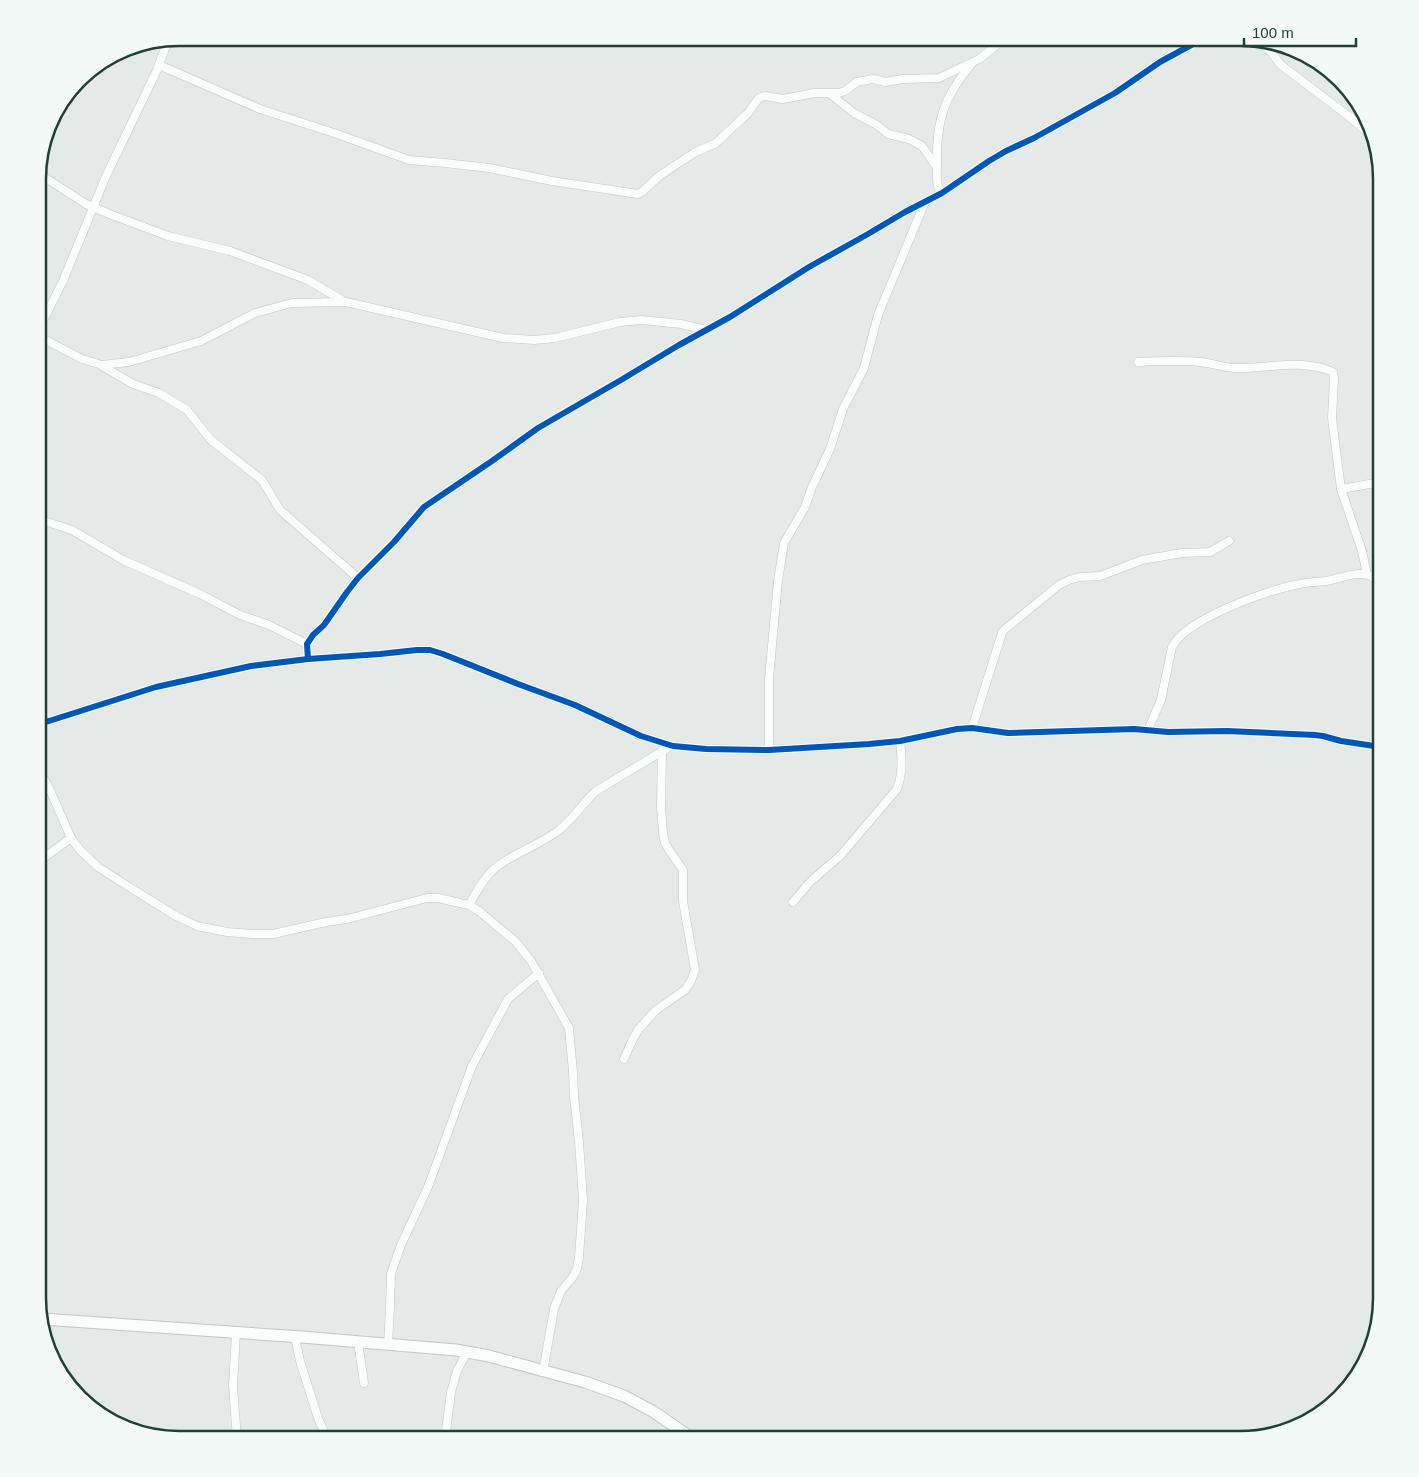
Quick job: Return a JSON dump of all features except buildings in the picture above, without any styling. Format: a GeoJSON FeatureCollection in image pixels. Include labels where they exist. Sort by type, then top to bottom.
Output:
{"type":"FeatureCollection","features":[{"type":"Feature","properties":{"kind":"main road"},"geometry":{"type":"LineString","coordinates":[[48,1319],[388,1344],[467,1352],[489,1356],[585,1382],[624,1396],[654,1412],[680,1431]]}},
{"type":"Feature","properties":{"kind":"street"},"geometry":{"type":"LineString","coordinates":[[159,66],[260,109],[410,160],[445,162],[489,168],[524,176],[634,194],[642,192],[658,176],[694,153],[716,144],[748,113],[758,99],[765,96],[783,99],[815,93],[842,92],[857,82],[873,79],[886,82],[903,79],[939,78],[985,56],[994,47]]}},
{"type":"Feature","properties":{"kind":"street"},"geometry":{"type":"LineString","coordinates":[[308,659],[308,644],[313,635],[324,625],[358,578],[394,542],[424,507],[538,428],[775,290],[809,267],[905,212],[942,194],[1006,151],[1042,134],[1115,93],[1160,62],[1188,47]]}},
{"type":"Feature","properties":{"kind":"street"},"geometry":{"type":"LineString","coordinates":[[47,313],[63,281],[106,176],[159,66],[165,48]]}},
{"type":"Feature","properties":{"kind":"street"},"geometry":{"type":"LineString","coordinates":[[1268,50],[1281,65],[1363,128]]}},
{"type":"Feature","properties":{"kind":"street"},"geometry":{"type":"LineString","coordinates":[[942,194],[937,184],[937,132],[940,116],[944,104],[954,87],[973,62]]}},
{"type":"Feature","properties":{"kind":"street"},"geometry":{"type":"LineString","coordinates":[[829,93],[854,113],[888,134],[909,139],[922,146],[937,168]]}},
{"type":"Feature","properties":{"kind":"street"},"geometry":{"type":"LineString","coordinates":[[47,179],[86,204],[168,236],[230,251],[308,280],[346,302]]}},
{"type":"Feature","properties":{"kind":"street"},"geometry":{"type":"LineString","coordinates":[[769,750],[769,678],[778,581],[784,543],[805,507],[830,449],[843,409],[864,368],[878,315],[925,202]]}},
{"type":"Feature","properties":{"kind":"street"},"geometry":{"type":"LineString","coordinates":[[102,365],[129,362],[201,341],[255,313],[292,303],[346,302],[510,339],[534,340],[555,338],[620,322],[642,320],[681,324],[706,330]]}},
{"type":"Feature","properties":{"kind":"street"},"geometry":{"type":"LineString","coordinates":[[47,341],[82,359],[102,365],[133,384],[159,393],[187,410],[211,440],[262,480],[280,510],[358,578]]}},
{"type":"Feature","properties":{"kind":"street"},"geometry":{"type":"LineString","coordinates":[[1138,362],[1201,362],[1233,368],[1270,365],[1307,366],[1333,372],[1332,418],[1341,488],[1362,551],[1367,574]]}},
{"type":"Feature","properties":{"kind":"street"},"geometry":{"type":"LineString","coordinates":[[1341,488],[1373,483]]}},
{"type":"Feature","properties":{"kind":"street"},"geometry":{"type":"LineString","coordinates":[[47,522],[72,530],[123,560],[200,594],[240,615],[269,624],[308,644]]}},
{"type":"Feature","properties":{"kind":"street"},"geometry":{"type":"LineString","coordinates":[[972,728],[1002,633],[1059,585],[1080,577],[1100,576],[1142,560],[1182,553],[1210,552],[1229,541]]}},
{"type":"Feature","properties":{"kind":"street"},"geometry":{"type":"LineString","coordinates":[[1148,730],[1161,700],[1174,642],[1190,628],[1245,600],[1276,590],[1350,575],[1367,574],[1373,577]]}},
{"type":"Feature","properties":{"kind":"street"},"geometry":{"type":"LineString","coordinates":[[47,722],[156,687],[251,666],[308,659],[430,650],[575,705],[641,736],[673,746],[706,750],[769,750],[900,741],[957,729],[972,728],[1008,733],[1134,729],[1168,732],[1227,731],[1323,736],[1373,746]]}},
{"type":"Feature","properties":{"kind":"street"},"geometry":{"type":"LineString","coordinates":[[793,902],[810,882],[841,855],[897,789],[901,778],[902,762],[900,741]]}},
{"type":"Feature","properties":{"kind":"street"},"geometry":{"type":"LineString","coordinates":[[469,905],[482,881],[509,858],[547,839],[570,821],[596,791],[673,746]]}},
{"type":"Feature","properties":{"kind":"street"},"geometry":{"type":"LineString","coordinates":[[624,1059],[638,1030],[656,1010],[685,990],[695,970],[683,901],[683,870],[665,842],[663,833],[661,807],[662,751]]}},
{"type":"Feature","properties":{"kind":"street"},"geometry":{"type":"LineString","coordinates":[[46,784],[71,838],[80,850],[98,866],[176,916],[197,926],[227,932],[273,934],[347,919],[427,898],[438,898],[469,905],[516,942],[531,960],[569,1028],[583,1200],[580,1256],[577,1269],[561,1291],[554,1309],[543,1372]]}},
{"type":"Feature","properties":{"kind":"street"},"geometry":{"type":"LineString","coordinates":[[46,856],[71,838]]}},
{"type":"Feature","properties":{"kind":"street"},"geometry":{"type":"LineString","coordinates":[[388,1344],[390,1274],[401,1245],[428,1187],[472,1066],[508,999],[539,973]]}},
{"type":"Feature","properties":{"kind":"street"},"geometry":{"type":"LineString","coordinates":[[236,1333],[233,1386],[236,1431]]}},
{"type":"Feature","properties":{"kind":"street"},"geometry":{"type":"LineString","coordinates":[[295,1337],[300,1361],[324,1431]]}},
{"type":"Feature","properties":{"kind":"street"},"geometry":{"type":"LineString","coordinates":[[358,1342],[364,1383]]}},
{"type":"Feature","properties":{"kind":"street"},"geometry":{"type":"LineString","coordinates":[[446,1431],[451,1392],[457,1371],[467,1352]]}},
{"type":"Feature","properties":{"kind":"cycle path"},"geometry":{"type":"LineString","coordinates":[[308,659],[307,644],[313,635],[324,625],[358,578],[394,542],[424,507],[538,428],[730,317],[809,267],[942,193],[1006,151],[1034,138],[1115,93],[1160,62],[1188,47]]}},
{"type":"Feature","properties":{"kind":"cycle path"},"geometry":{"type":"LineString","coordinates":[[47,721],[156,687],[251,666],[308,659],[430,650],[575,705],[641,736],[673,746],[706,749],[769,750],[869,744],[900,741],[957,729],[972,728],[1008,733],[1134,729],[1168,732],[1227,731],[1315,735],[1373,746]]}}]}
